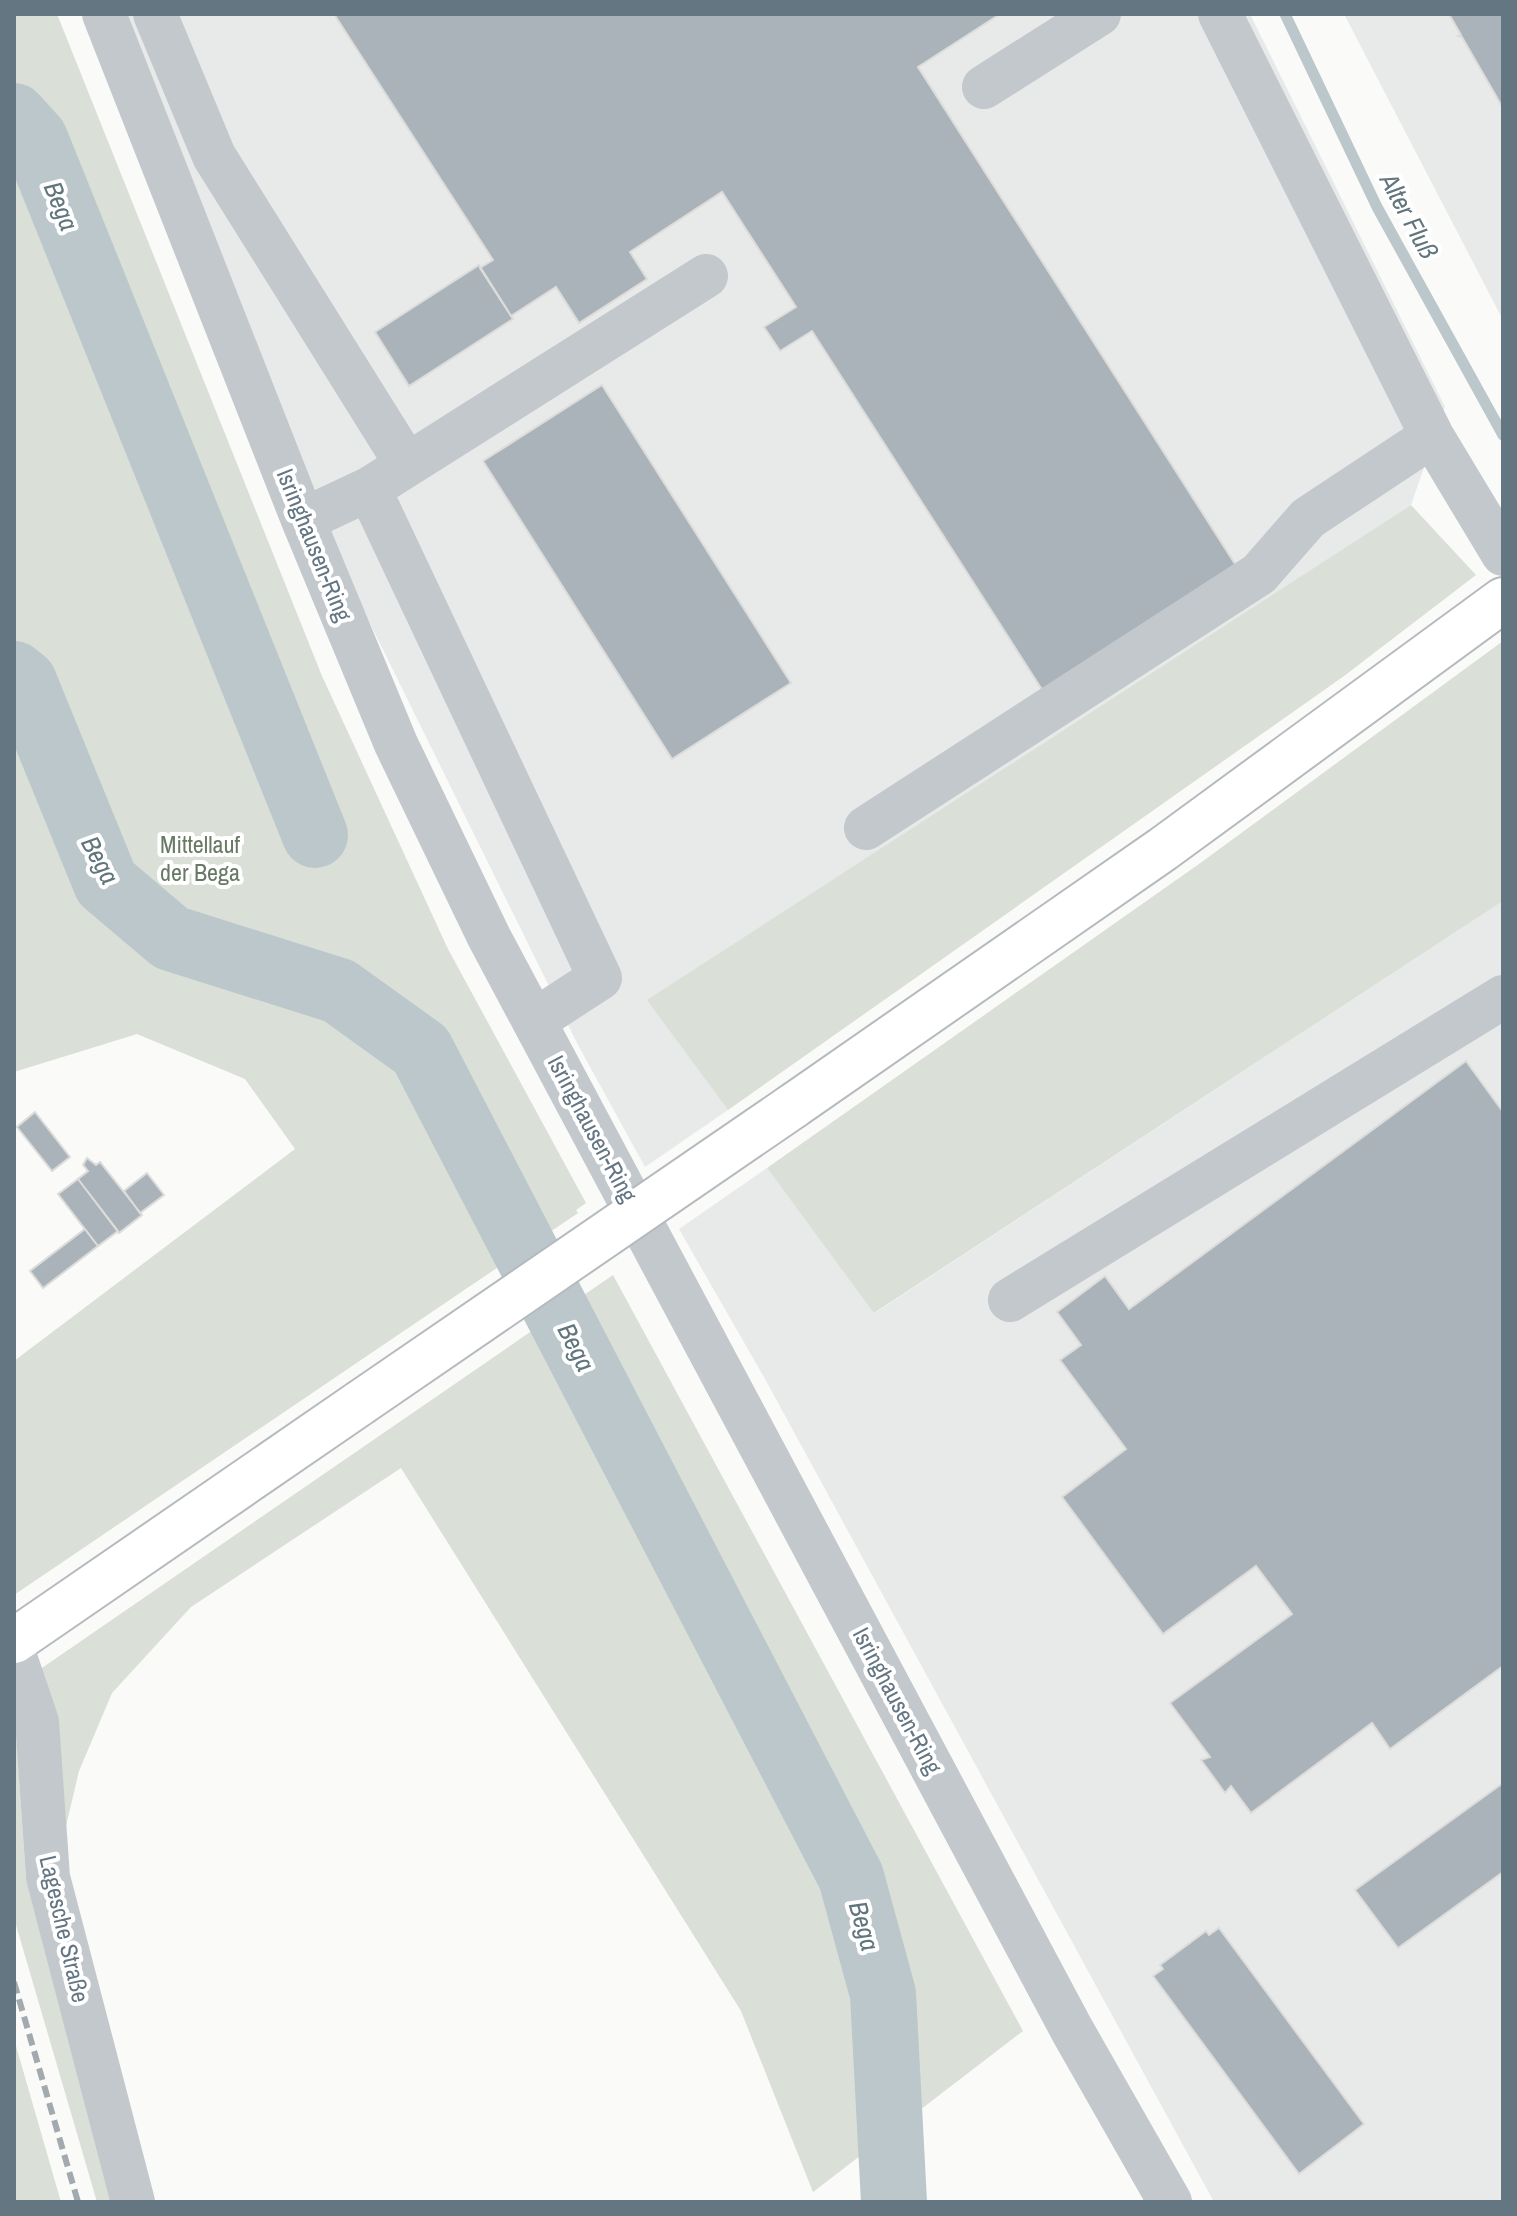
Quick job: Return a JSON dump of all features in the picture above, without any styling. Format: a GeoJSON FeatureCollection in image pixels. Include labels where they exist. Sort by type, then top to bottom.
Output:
{"type":"FeatureCollection","features":[{"type":"Feature","properties":{"kind":"main road"},"geometry":{"type":"LineString","coordinates":[[14,1641],[1175,840],[1500,602]]}},
{"type":"Feature","properties":{"kind":"street","name":"Isringhausen-Ring"},"geometry":{"type":"LineString","coordinates":[[104,14],[303,520],[396,744],[534,1021],[1072,2030],[1170,2202]]}},
{"type":"Feature","properties":{"kind":"street"},"geometry":{"type":"LineString","coordinates":[[155,14],[214,156],[407,465]]}},
{"type":"Feature","properties":{"kind":"street"},"geometry":{"type":"LineString","coordinates":[[984,87],[1099,14]]}},
{"type":"Feature","properties":{"kind":"street"},"geometry":{"type":"LineString","coordinates":[[1220,14],[1432,436],[1503,554]]}},
{"type":"Feature","properties":{"kind":"street"},"geometry":{"type":"LineString","coordinates":[[303,520],[369,489],[706,276]]}},
{"type":"Feature","properties":{"kind":"street"},"geometry":{"type":"LineString","coordinates":[[866,828],[1259,574],[1308,518],[1432,436]]}},
{"type":"Feature","properties":{"kind":"street"},"geometry":{"type":"LineString","coordinates":[[369,489],[600,978],[534,1021]]}},
{"type":"Feature","properties":{"kind":"street"},"geometry":{"type":"LineString","coordinates":[[1010,1300],[1503,997]]}},
{"type":"Feature","properties":{"kind":"street","name":"Lagesche Straße"},"geometry":{"type":"LineString","coordinates":[[14,1654],[37,1722],[48,1877],[133,2202]]}},
{"type":"Feature","properties":{"kind":"shaded area"},"geometry":{"type":"Polygon","coordinates":[[[127,14],[1250,14],[1445,407],[1411,505],[648,1000],[728,1110],[645,1167],[578,1045],[357,597],[127,14]]]}},
{"type":"Feature","properties":{"kind":"shaded area"},"geometry":{"type":"Polygon","coordinates":[[[1344,14],[1503,14],[1503,320],[1344,14]]]}},
{"type":"Feature","properties":{"kind":"shaded area"},"geometry":{"type":"Polygon","coordinates":[[[1503,901],[1503,2202],[1214,2202],[765,1379],[679,1229],[767,1168],[875,1313],[1503,901]]]}},
{"type":"Feature","properties":{"kind":"green space","name":"Mittellauf der Bega"},"geometry":{"type":"Polygon","coordinates":[[[14,14],[57,14],[322,676],[448,949],[586,1203],[576,1210],[578,1213],[14,1595],[14,1361],[295,1149],[245,1079],[137,1034],[14,1072],[14,14]]]}},
{"type":"Feature","properties":{"kind":"green space"},"geometry":{"type":"Polygon","coordinates":[[[1411,505],[1476,575],[1344,676],[728,1110],[647,1000],[1411,505]]]}},
{"type":"Feature","properties":{"kind":"green space"},"geometry":{"type":"Polygon","coordinates":[[[1503,641],[1503,901],[874,1313],[767,1168],[1199,864],[1503,641]]]}},
{"type":"Feature","properties":{"kind":"green space"},"geometry":{"type":"Polygon","coordinates":[[[613,1275],[1023,2031],[813,2192],[741,2011],[401,1468],[191,1607],[112,1693],[79,1771],[66,1826],[57,1714],[39,1670],[613,1275]]]}},
{"type":"Feature","properties":{"kind":"green space"},"geometry":{"type":"Polygon","coordinates":[[[14,1704],[26,1879],[117,2202],[97,2202],[14,1918],[14,1704]]]}},
{"type":"Feature","properties":{"kind":"green space"},"geometry":{"type":"Polygon","coordinates":[[[14,2039],[61,2202],[14,2202],[14,2039]]]}},
{"type":"Feature","properties":{"kind":"building"},"geometry":{"type":"Polygon","coordinates":[[[334,14],[1000,14],[918,67],[1242,575],[1048,699],[812,331],[780,351],[764,327],[796,307],[722,192],[630,252],[647,279],[579,323],[556,287],[511,316],[480,268],[493,260],[334,14]]]}},
{"type":"Feature","properties":{"kind":"building"},"geometry":{"type":"Polygon","coordinates":[[[1449,14],[1503,14],[1503,108],[1462,37],[1458,36],[1461,35],[1449,14]]]}},
{"type":"Feature","properties":{"kind":"building"},"geometry":{"type":"Polygon","coordinates":[[[479,265],[513,319],[409,386],[375,332],[479,265]]]}},
{"type":"Feature","properties":{"kind":"building"},"geometry":{"type":"Polygon","coordinates":[[[602,385],[791,683],[672,759],[483,461],[602,385]]]}},
{"type":"Feature","properties":{"kind":"building"},"geometry":{"type":"Polygon","coordinates":[[[1466,1061],[1503,1112],[1503,1666],[1390,1749],[1372,1723],[1251,1813],[1231,1786],[1225,1793],[1201,1760],[1210,1757],[1170,1703],[1292,1614],[1256,1566],[1163,1634],[1062,1497],[1126,1449],[1060,1360],[1081,1345],[1057,1312],[1105,1276],[1129,1309],[1466,1061]]]}},
{"type":"Feature","properties":{"kind":"building"},"geometry":{"type":"Polygon","coordinates":[[[35,1112],[70,1157],[52,1171],[17,1127],[35,1112]]]}},
{"type":"Feature","properties":{"kind":"building"},"geometry":{"type":"Polygon","coordinates":[[[87,1158],[96,1165],[100,1162],[142,1215],[119,1233],[78,1179],[88,1171],[83,1165],[87,1158]]]}},
{"type":"Feature","properties":{"kind":"building"},"geometry":{"type":"Polygon","coordinates":[[[147,1173],[164,1195],[140,1213],[124,1191],[147,1173]]]}},
{"type":"Feature","properties":{"kind":"building"},"geometry":{"type":"Polygon","coordinates":[[[78,1179],[118,1231],[98,1246],[58,1194],[78,1179]]]}},
{"type":"Feature","properties":{"kind":"building"},"geometry":{"type":"Polygon","coordinates":[[[85,1229],[98,1246],[43,1288],[30,1271],[85,1229]]]}},
{"type":"Feature","properties":{"kind":"building"},"geometry":{"type":"Polygon","coordinates":[[[1503,1783],[1503,1872],[1398,1948],[1355,1890],[1503,1783]]]}},
{"type":"Feature","properties":{"kind":"building"},"geometry":{"type":"Polygon","coordinates":[[[1219,1928],[1364,2124],[1299,2174],[1153,1976],[1163,1969],[1160,1965],[1206,1931],[1209,1935],[1219,1928]]]}},
{"type":"Feature","properties":{"kind":"waterway","name":"Alter Fluß"},"geometry":{"type":"LineString","coordinates":[[1285,14],[1377,207],[1503,435]]}},
{"type":"Feature","properties":{"kind":"waterway","name":"Bega"},"geometry":{"type":"LineString","coordinates":[[14,116],[35,139],[315,835]]}},
{"type":"Feature","properties":{"kind":"waterway","name":"Bega"},"geometry":{"type":"LineString","coordinates":[[14,674],[24,682],[106,883],[171,938],[339,991],[421,1050],[851,1877],[883,1994],[894,2202]]}},
{"type":"Feature","properties":{"kind":"railway"},"geometry":{"type":"LineString","coordinates":[[14,1982],[78,2202]]}}]}
